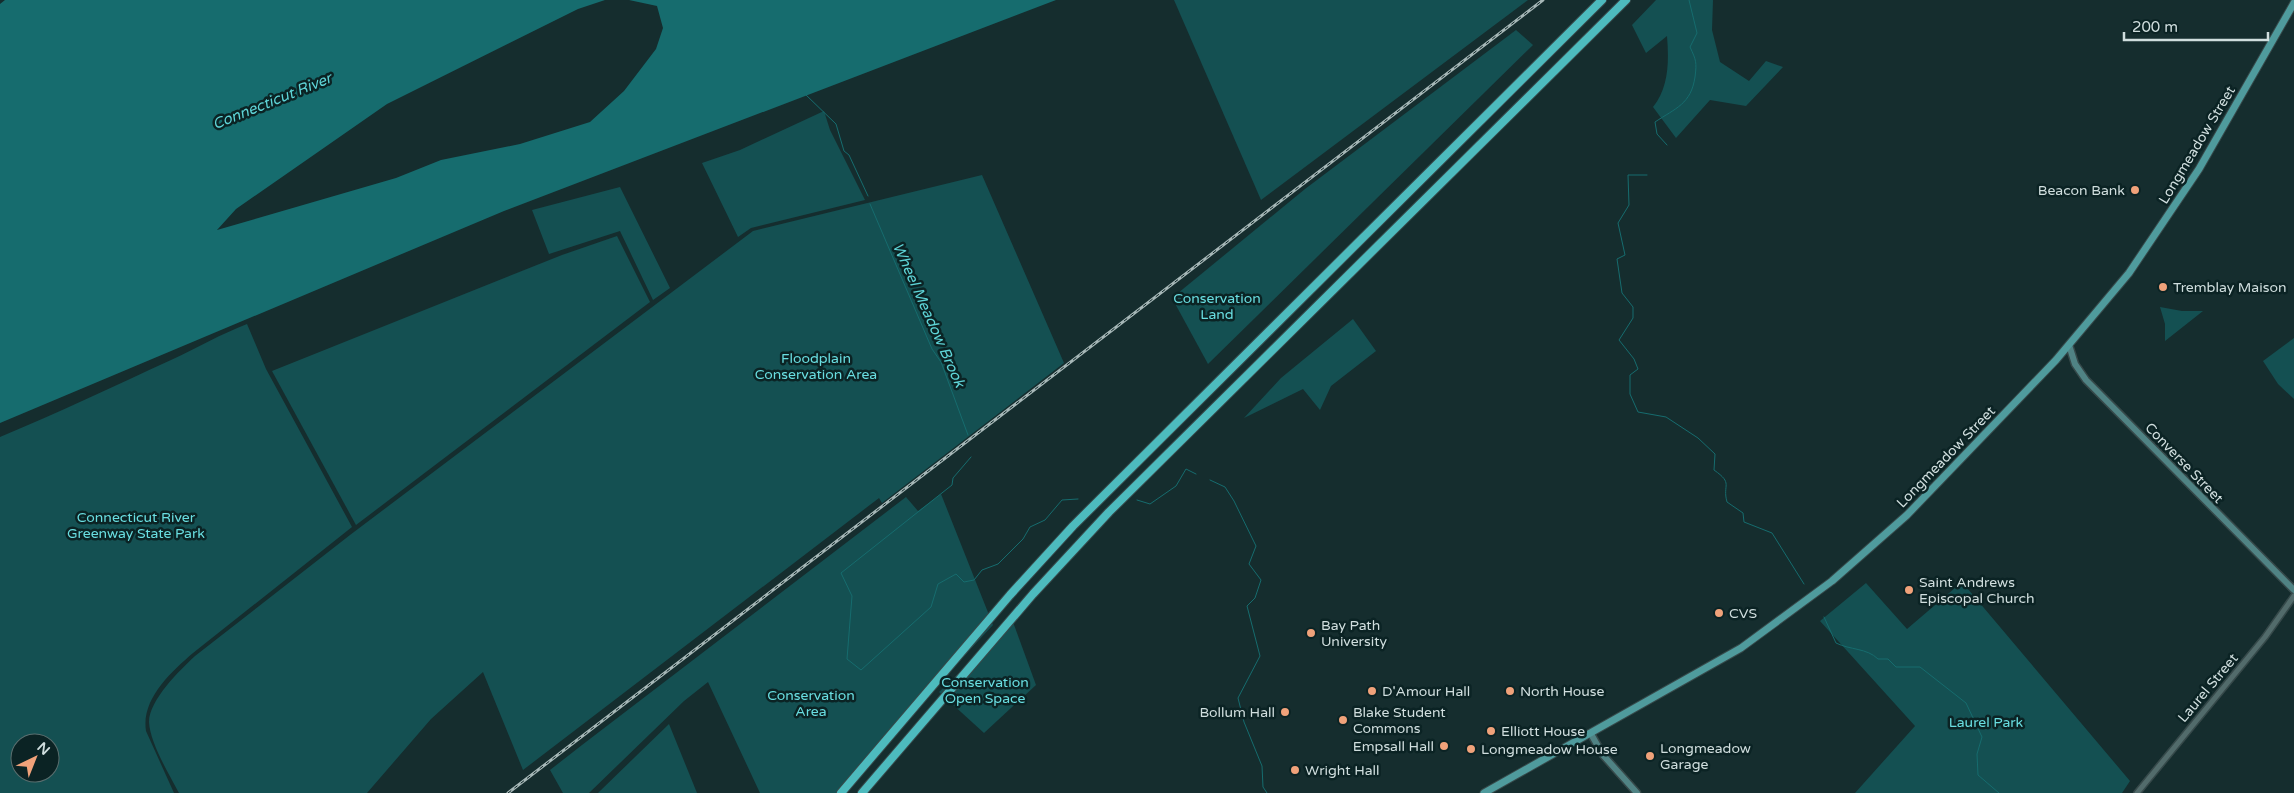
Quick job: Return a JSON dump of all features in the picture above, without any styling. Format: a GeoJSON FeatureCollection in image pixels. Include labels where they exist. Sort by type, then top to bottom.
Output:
{"type":"FeatureCollection","features":[{"type":"Feature","properties":{"kind":"highway"},"geometry":{"type":"LineString","coordinates":[[841,793],[1047,553],[1228,370],[1602,0]]}},
{"type":"Feature","properties":{"kind":"highway"},"geometry":{"type":"LineString","coordinates":[[862,793],[1058,566],[1109,512],[1626,0]]}},
{"type":"Feature","properties":{"kind":"main road","name":"Longmeadow Street"},"geometry":{"type":"LineString","coordinates":[[1484,793],[1733,653],[1832,582],[1931,492],[2069,345],[2124,279],[2200,169],[2294,3]]}},
{"type":"Feature","properties":{"kind":"main road","name":"Converse Street"},"geometry":{"type":"LineString","coordinates":[[2069,345],[2075,364],[2091,386],[2294,590]]}},
{"type":"Feature","properties":{"kind":"main road"},"geometry":{"type":"LineString","coordinates":[[1591,734],[1603,754],[1637,793]]}},
{"type":"Feature","properties":{"kind":"street","name":"Laurel Street"},"geometry":{"type":"LineString","coordinates":[[2137,793],[2265,637],[2294,596]]}},
{"type":"Feature","properties":{"kind":"green space"},"geometry":{"type":"Polygon","coordinates":[[[1174,0],[1528,0],[1261,200],[1174,0]]]}},
{"type":"Feature","properties":{"kind":"green space"},"geometry":{"type":"Polygon","coordinates":[[[1656,0],[1713,0],[1712,30],[1720,62],[1749,81],[1766,61],[1783,67],[1746,106],[1710,100],[1676,138],[1653,107],[1662,91],[1667,73],[1667,36],[1646,53],[1632,25],[1656,0]]]}},
{"type":"Feature","properties":{"kind":"green space","name":"Conservation Land"},"geometry":{"type":"Polygon","coordinates":[[[1516,30],[1533,45],[1208,364],[1172,298],[1305,189],[1516,30]]]}},
{"type":"Feature","properties":{"kind":"green space"},"geometry":{"type":"Polygon","coordinates":[[[824,111],[830,130],[865,200],[751,228],[738,237],[702,163],[740,150],[824,111]]]}},
{"type":"Feature","properties":{"kind":"green space","name":"Floodplain Conservation Area"},"geometry":{"type":"Polygon","coordinates":[[[982,175],[1064,363],[882,503],[879,498],[523,770],[483,672],[431,719],[367,793],[179,793],[161,758],[150,730],[150,713],[154,704],[166,686],[195,656],[350,535],[753,231],[982,175]]]}},
{"type":"Feature","properties":{"kind":"green space"},"geometry":{"type":"Polygon","coordinates":[[[620,187],[670,288],[653,300],[620,231],[549,254],[532,210],[620,187]]]}},
{"type":"Feature","properties":{"kind":"green space"},"geometry":{"type":"Polygon","coordinates":[[[617,236],[650,302],[356,525],[272,371],[562,255],[617,236]]]}},
{"type":"Feature","properties":{"kind":"green space"},"geometry":{"type":"Polygon","coordinates":[[[2160,307],[2182,311],[2203,311],[2165,341],[2165,324],[2160,307]]]}},
{"type":"Feature","properties":{"kind":"green space"},"geometry":{"type":"Polygon","coordinates":[[[1353,319],[1376,351],[1331,386],[1320,410],[1303,389],[1244,418],[1281,378],[1353,319]]]}},
{"type":"Feature","properties":{"kind":"green space","name":"Connecticut River Greenway State Park"},"geometry":{"type":"Polygon","coordinates":[[[247,324],[266,369],[352,527],[193,653],[159,687],[148,708],[146,731],[174,793],[0,793],[0,437],[247,324]]]}},
{"type":"Feature","properties":{"kind":"green space"},"geometry":{"type":"Polygon","coordinates":[[[2294,338],[2294,399],[2278,384],[2263,361],[2294,338]]]}},
{"type":"Feature","properties":{"kind":"green space","name":"Conservation Area"},"geometry":{"type":"Polygon","coordinates":[[[941,494],[993,625],[921,702],[844,793],[760,793],[708,682],[684,701],[589,793],[563,793],[550,770],[906,497],[918,511],[941,494]]]}},
{"type":"Feature","properties":{"kind":"green space","name":"Laurel Park"},"geometry":{"type":"Polygon","coordinates":[[[1962,582],[2130,781],[2122,793],[1855,793],[1915,726],[1820,621],[1866,583],[1907,629],[1962,582]]]}},
{"type":"Feature","properties":{"kind":"green space","name":"Conservation Open Space"},"geometry":{"type":"Polygon","coordinates":[[[1013,622],[1036,685],[984,733],[939,692],[1013,622]]]}},
{"type":"Feature","properties":{"kind":"green space"},"geometry":{"type":"Polygon","coordinates":[[[669,724],[697,793],[598,793],[599,792],[669,724]]]}},
{"type":"Feature","properties":{"kind":"water","name":"Connecticut River"},"geometry":{"type":"Polygon","coordinates":[[[5,0],[605,0],[578,9],[387,104],[236,209],[217,230],[396,178],[441,160],[520,144],[590,122],[624,91],[656,49],[663,28],[657,6],[629,0],[1056,0],[504,211],[0,423],[0,4],[5,0]]]}},
{"type":"Feature","properties":{"kind":"waterway"},"geometry":{"type":"LineString","coordinates":[[1667,145],[1657,134],[1655,122],[1676,109],[1686,99],[1693,86],[1695,77],[1695,61],[1690,47],[1697,33],[1689,0]]}},
{"type":"Feature","properties":{"kind":"waterway","name":"Wheel Meadow Brook"},"geometry":{"type":"LineString","coordinates":[[805,94],[836,124],[844,151],[849,155],[868,196]]}},
{"type":"Feature","properties":{"kind":"waterway"},"geometry":{"type":"LineString","coordinates":[[1647,175],[1628,175],[1629,205],[1618,223],[1625,255],[1617,259],[1622,293],[1633,307],[1633,318],[1619,340],[1634,359],[1638,369],[1630,375],[1630,394],[1638,412],[1666,417],[1698,438],[1715,454],[1714,470],[1726,482],[1727,502],[1743,513],[1744,522],[1772,533],[1804,584]]}},
{"type":"Feature","properties":{"kind":"waterway","name":"Wheel Meadow Brook"},"geometry":{"type":"LineString","coordinates":[[870,204],[932,349],[941,362],[968,435]]}},
{"type":"Feature","properties":{"kind":"waterway","name":"Wheel Meadow Brook"},"geometry":{"type":"LineString","coordinates":[[971,457],[953,478],[952,485],[841,573],[852,596],[847,659],[861,670],[931,607],[938,584],[956,574],[964,582],[974,580],[982,570],[998,564],[1023,539],[1030,527],[1045,520],[1062,500],[1078,499]]}},
{"type":"Feature","properties":{"kind":"waterway","name":"Wheel Meadow Brook"},"geometry":{"type":"LineString","coordinates":[[1137,500],[1150,504],[1176,486],[1186,469],[1196,474]]}},
{"type":"Feature","properties":{"kind":"waterway","name":"Wheel Meadow Brook"},"geometry":{"type":"LineString","coordinates":[[1210,480],[1225,487],[1256,546],[1249,564],[1261,580],[1255,598],[1247,606],[1260,656],[1238,698],[1244,722],[1262,766],[1263,787],[1267,793]]}},
{"type":"Feature","properties":{"kind":"waterway"},"geometry":{"type":"LineString","coordinates":[[1824,617],[1836,643],[1864,651],[1878,659],[1888,659],[1896,667],[1920,667],[1966,703],[1982,737],[1977,754],[1978,775],[1999,793]]}},
{"type":"Feature","properties":{"kind":"railway"},"geometry":{"type":"LineString","coordinates":[[508,793],[1543,0]]}},
{"type":"Feature","properties":{"kind":"place","name":"Beacon Bank"},"geometry":{"type":"Point","coordinates":[2135,190]}},
{"type":"Feature","properties":{"kind":"place","name":"Tremblay Maison"},"geometry":{"type":"Point","coordinates":[2163,287]}},
{"type":"Feature","properties":{"kind":"place","name":"Saint Andrews Episcopal Church"},"geometry":{"type":"Point","coordinates":[1909,590]}},
{"type":"Feature","properties":{"kind":"place","name":"CVS"},"geometry":{"type":"Point","coordinates":[1719,613]}},
{"type":"Feature","properties":{"kind":"place","name":"Bay Path University"},"geometry":{"type":"Point","coordinates":[1311,633]}},
{"type":"Feature","properties":{"kind":"place","name":"D'Amour Hall"},"geometry":{"type":"Point","coordinates":[1372,691]}},
{"type":"Feature","properties":{"kind":"place","name":"North House"},"geometry":{"type":"Point","coordinates":[1510,691]}},
{"type":"Feature","properties":{"kind":"place","name":"Bollum Hall"},"geometry":{"type":"Point","coordinates":[1285,712]}},
{"type":"Feature","properties":{"kind":"place","name":"Blake Student Commons"},"geometry":{"type":"Point","coordinates":[1343,720]}},
{"type":"Feature","properties":{"kind":"place","name":"Elliott House"},"geometry":{"type":"Point","coordinates":[1491,731]}},
{"type":"Feature","properties":{"kind":"place","name":"Empsall Hall"},"geometry":{"type":"Point","coordinates":[1444,746]}},
{"type":"Feature","properties":{"kind":"place","name":"Longmeadow House"},"geometry":{"type":"Point","coordinates":[1471,749]}},
{"type":"Feature","properties":{"kind":"place","name":"Longmeadow Garage"},"geometry":{"type":"Point","coordinates":[1650,756]}},
{"type":"Feature","properties":{"kind":"place","name":"Wright Hall"},"geometry":{"type":"Point","coordinates":[1295,770]}}]}
